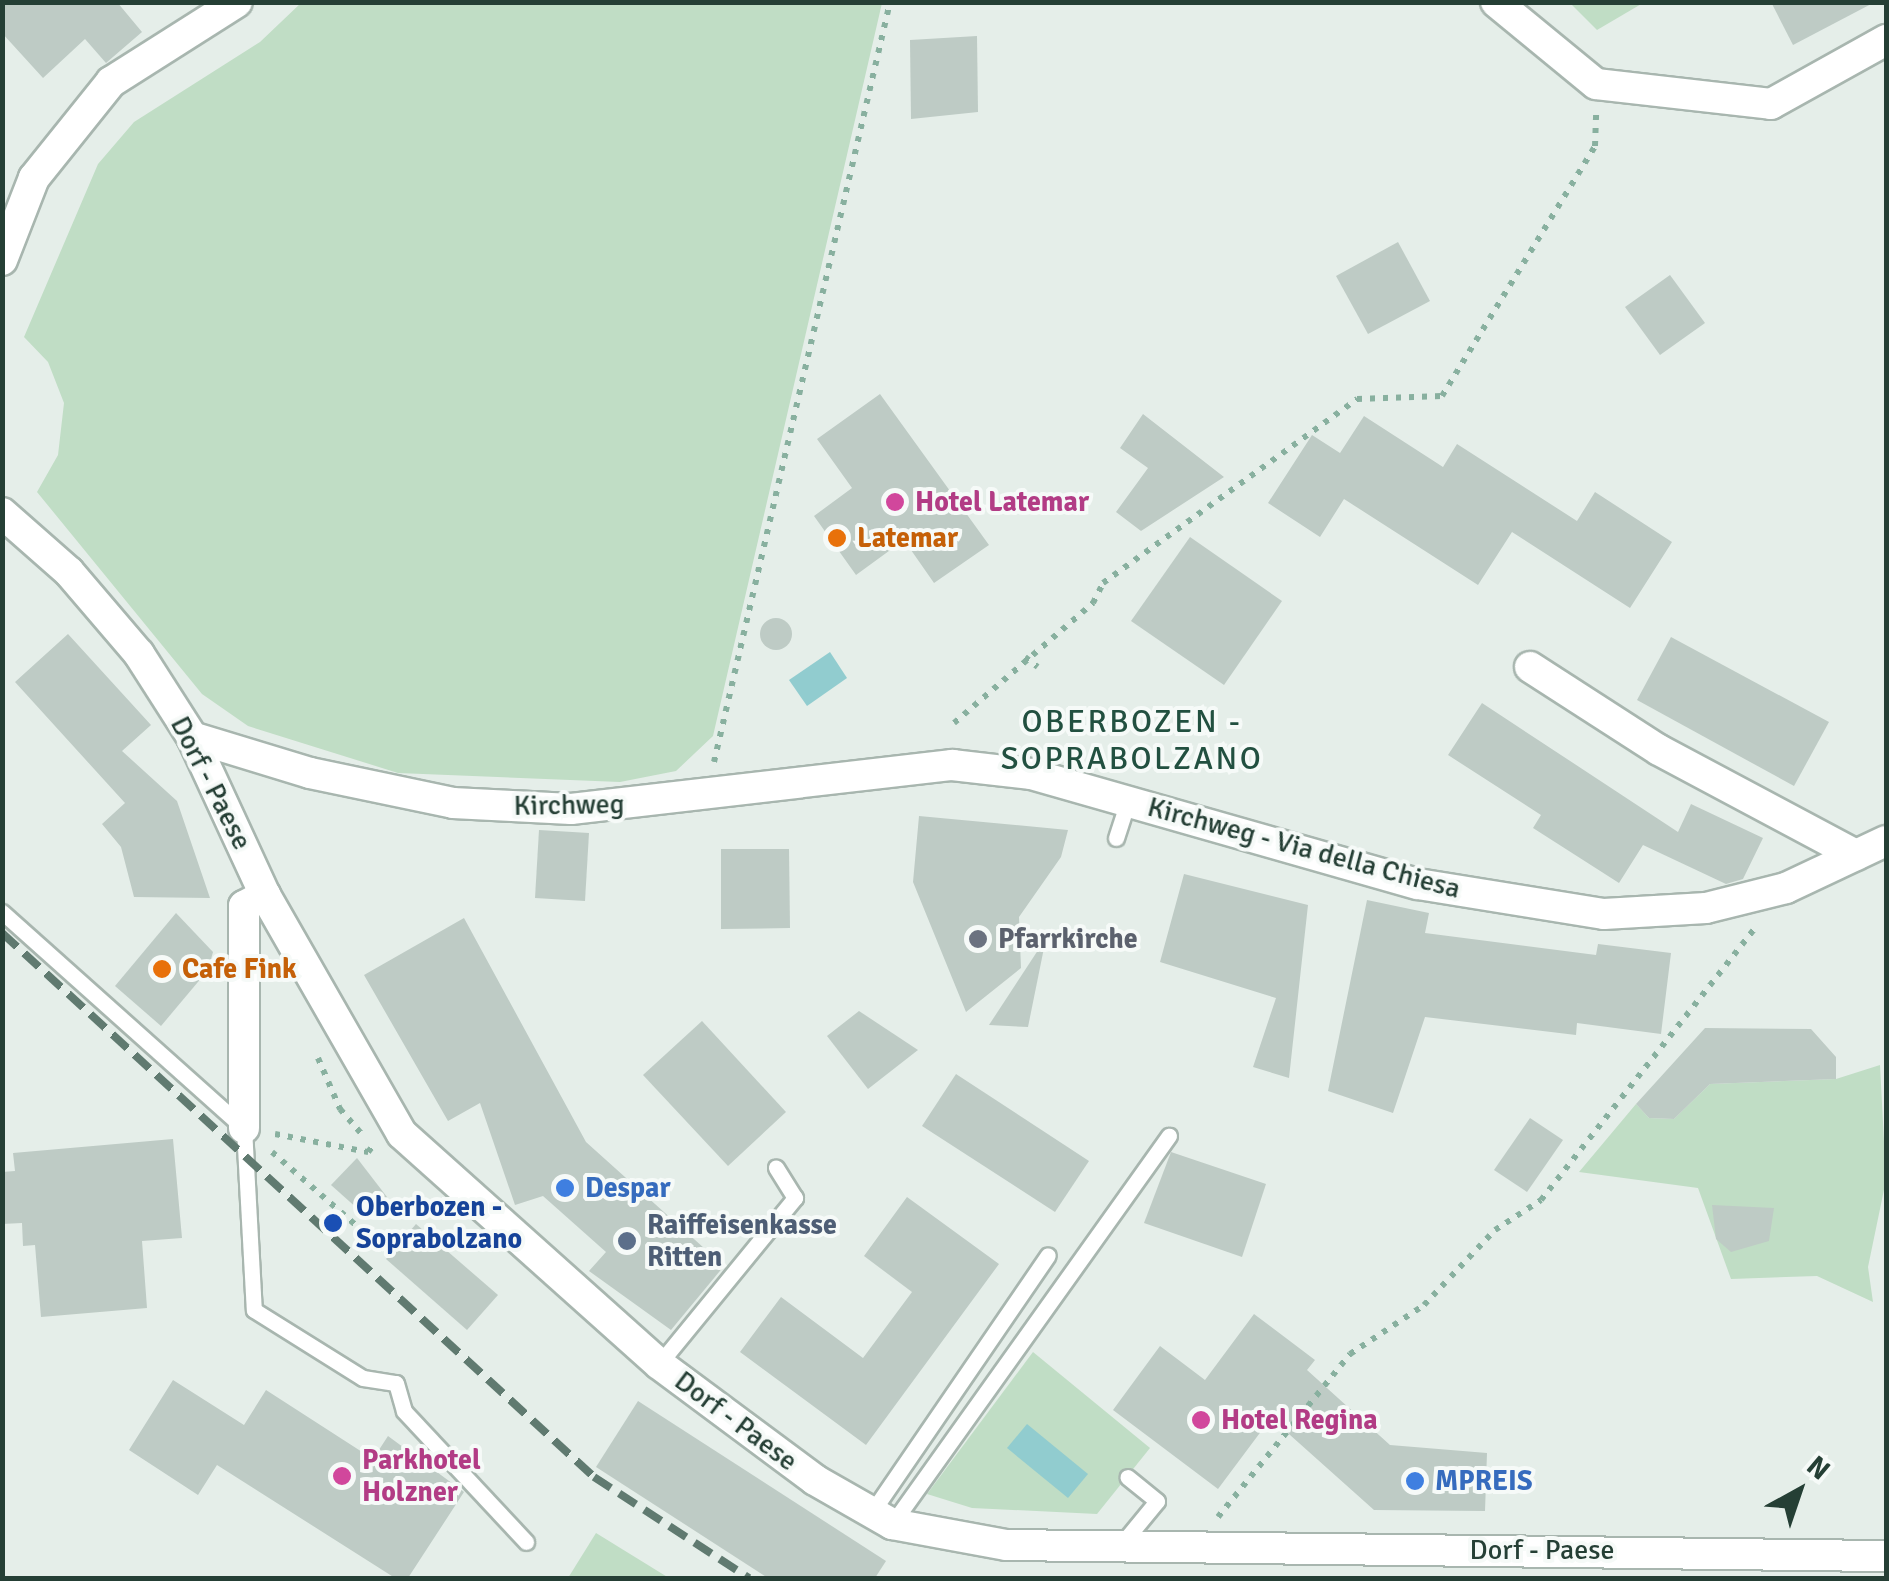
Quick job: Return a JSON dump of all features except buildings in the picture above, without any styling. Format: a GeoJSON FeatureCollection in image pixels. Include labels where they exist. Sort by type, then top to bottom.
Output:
{"type":"FeatureCollection","features":[{"type":"Feature","properties":{"kind":"street"},"geometry":{"type":"LineString","coordinates":[[2,260],[34,178],[111,82],[237,2]]}},
{"type":"Feature","properties":{"kind":"street"},"geometry":{"type":"LineString","coordinates":[[1496,2],[1596,84],[1771,104],[1886,40]]}},
{"type":"Feature","properties":{"kind":"street","name":"Dorf - Paese"},"geometry":{"type":"LineString","coordinates":[[2,513],[69,572],[139,654],[192,737],[265,894],[402,1134],[659,1364],[815,1480],[882,1518],[1006,1546],[1886,1556]]}},
{"type":"Feature","properties":{"kind":"street"},"geometry":{"type":"LineString","coordinates":[[1530,667],[1659,750],[1856,855]]}},
{"type":"Feature","properties":{"kind":"street","name":"Kirchweg"},"geometry":{"type":"LineString","coordinates":[[192,737],[310,774],[453,803],[571,809],[706,798],[952,765]]}},
{"type":"Feature","properties":{"kind":"street","name":"Kirchweg - Via della Chiesa"},"geometry":{"type":"LineString","coordinates":[[952,765],[1030,774],[1418,884],[1604,914],[1706,908],[1786,888],[1886,843]]}},
{"type":"Feature","properties":{"kind":"street"},"geometry":{"type":"LineString","coordinates":[[244,1128],[244,906],[265,894]]}},
{"type":"Feature","properties":{"kind":"lane"},"geometry":{"type":"LineString","coordinates":[[1116,838],[1128,801]]}},
{"type":"Feature","properties":{"kind":"lane"},"geometry":{"type":"LineString","coordinates":[[2,912],[244,1128],[254,1310],[363,1378],[396,1384],[404,1412],[526,1542]]}},
{"type":"Feature","properties":{"kind":"lane"},"geometry":{"type":"LineString","coordinates":[[882,1518],[1169,1136]]}},
{"type":"Feature","properties":{"kind":"lane"},"geometry":{"type":"LineString","coordinates":[[659,1364],[795,1198],[776,1168]]}},
{"type":"Feature","properties":{"kind":"lane"},"geometry":{"type":"LineString","coordinates":[[882,1518],[1048,1255]]}},
{"type":"Feature","properties":{"kind":"lane"},"geometry":{"type":"LineString","coordinates":[[1117,1549],[1158,1501],[1127,1477]]}},
{"type":"Feature","properties":{"kind":"path"},"geometry":{"type":"LineString","coordinates":[[706,798],[890,2]]}},
{"type":"Feature","properties":{"kind":"path"},"geometry":{"type":"LineString","coordinates":[[954,723],[1092,602],[1102,584],[1357,399],[1442,396],[1595,146],[1596,84]]}},
{"type":"Feature","properties":{"kind":"path"},"geometry":{"type":"LineString","coordinates":[[1026,657],[1038,667]]}},
{"type":"Feature","properties":{"kind":"path"},"geometry":{"type":"LineString","coordinates":[[1203,1551],[1205,1532],[1350,1354],[1424,1305],[1495,1230],[1542,1200],[1786,888]]}},
{"type":"Feature","properties":{"kind":"path"},"geometry":{"type":"LineString","coordinates":[[244,1128],[372,1147]]}},
{"type":"Feature","properties":{"kind":"path"},"geometry":{"type":"LineString","coordinates":[[244,1128],[390,1255]]}},
{"type":"Feature","properties":{"kind":"green space"},"geometry":{"type":"Polygon","coordinates":[[[302,2],[882,3],[713,736],[676,771],[620,782],[398,773],[248,726],[202,694],[37,492],[58,455],[64,403],[48,362],[24,337],[98,164],[134,122],[260,42],[302,2]]]}},
{"type":"Feature","properties":{"kind":"green space"},"geometry":{"type":"Polygon","coordinates":[[[1570,3],[1643,3],[1597,30],[1570,3]]]}},
{"type":"Feature","properties":{"kind":"green space"},"geometry":{"type":"Polygon","coordinates":[[[1880,1065],[1886,1180],[1868,1267],[1873,1302],[1817,1276],[1731,1279],[1698,1188],[1579,1172],[1636,1104],[1649,1118],[1674,1119],[1710,1084],[1836,1079],[1880,1065]]]}},
{"type":"Feature","properties":{"kind":"green space"},"geometry":{"type":"Polygon","coordinates":[[[1033,1352],[1150,1448],[1097,1514],[972,1508],[927,1494],[1033,1352]]]}},
{"type":"Feature","properties":{"kind":"green space"},"geometry":{"type":"Polygon","coordinates":[[[596,1533],[669,1578],[568,1578],[596,1533]]]}},
{"type":"Feature","properties":{"kind":"water"},"geometry":{"type":"Polygon","coordinates":[[[830,652],[847,678],[807,706],[789,680],[830,652]]]}},
{"type":"Feature","properties":{"kind":"water"},"geometry":{"type":"Polygon","coordinates":[[[1027,1424],[1088,1474],[1068,1498],[1007,1448],[1027,1424]]]}},
{"type":"Feature","properties":{"kind":"railway"},"geometry":{"type":"LineString","coordinates":[[2,933],[594,1477],[749,1578]]}},
{"type":"Feature","properties":{"kind":"place","name":"Hotel Latemar"},"geometry":{"type":"Point","coordinates":[895,502]}},
{"type":"Feature","properties":{"kind":"place","name":"Latemar"},"geometry":{"type":"Point","coordinates":[837,538]}},
{"type":"Feature","properties":{"kind":"place","name":"Pfarrkirche"},"geometry":{"type":"Point","coordinates":[978,939]}},
{"type":"Feature","properties":{"kind":"place","name":"Cafe Fink"},"geometry":{"type":"Point","coordinates":[162,969]}},
{"type":"Feature","properties":{"kind":"place","name":"Despar"},"geometry":{"type":"Point","coordinates":[565,1188]}},
{"type":"Feature","properties":{"kind":"place","name":"Oberbozen - Soprabolzano"},"geometry":{"type":"Point","coordinates":[333,1223]}},
{"type":"Feature","properties":{"kind":"place","name":"Raiffeisenkasse Ritten"},"geometry":{"type":"Point","coordinates":[627,1241]}},
{"type":"Feature","properties":{"kind":"place","name":"Hotel Regina"},"geometry":{"type":"Point","coordinates":[1201,1420]}},
{"type":"Feature","properties":{"kind":"place","name":"Parkhotel Holzner"},"geometry":{"type":"Point","coordinates":[342,1476]}},
{"type":"Feature","properties":{"kind":"place","name":"MPREIS"},"geometry":{"type":"Point","coordinates":[1415,1481]}},
{"type":"Feature","properties":{"kind":"district","name":"OBERBOZEN - SOPRABOLZANO"},"geometry":{"type":"Point","coordinates":[1132,742]}}]}
